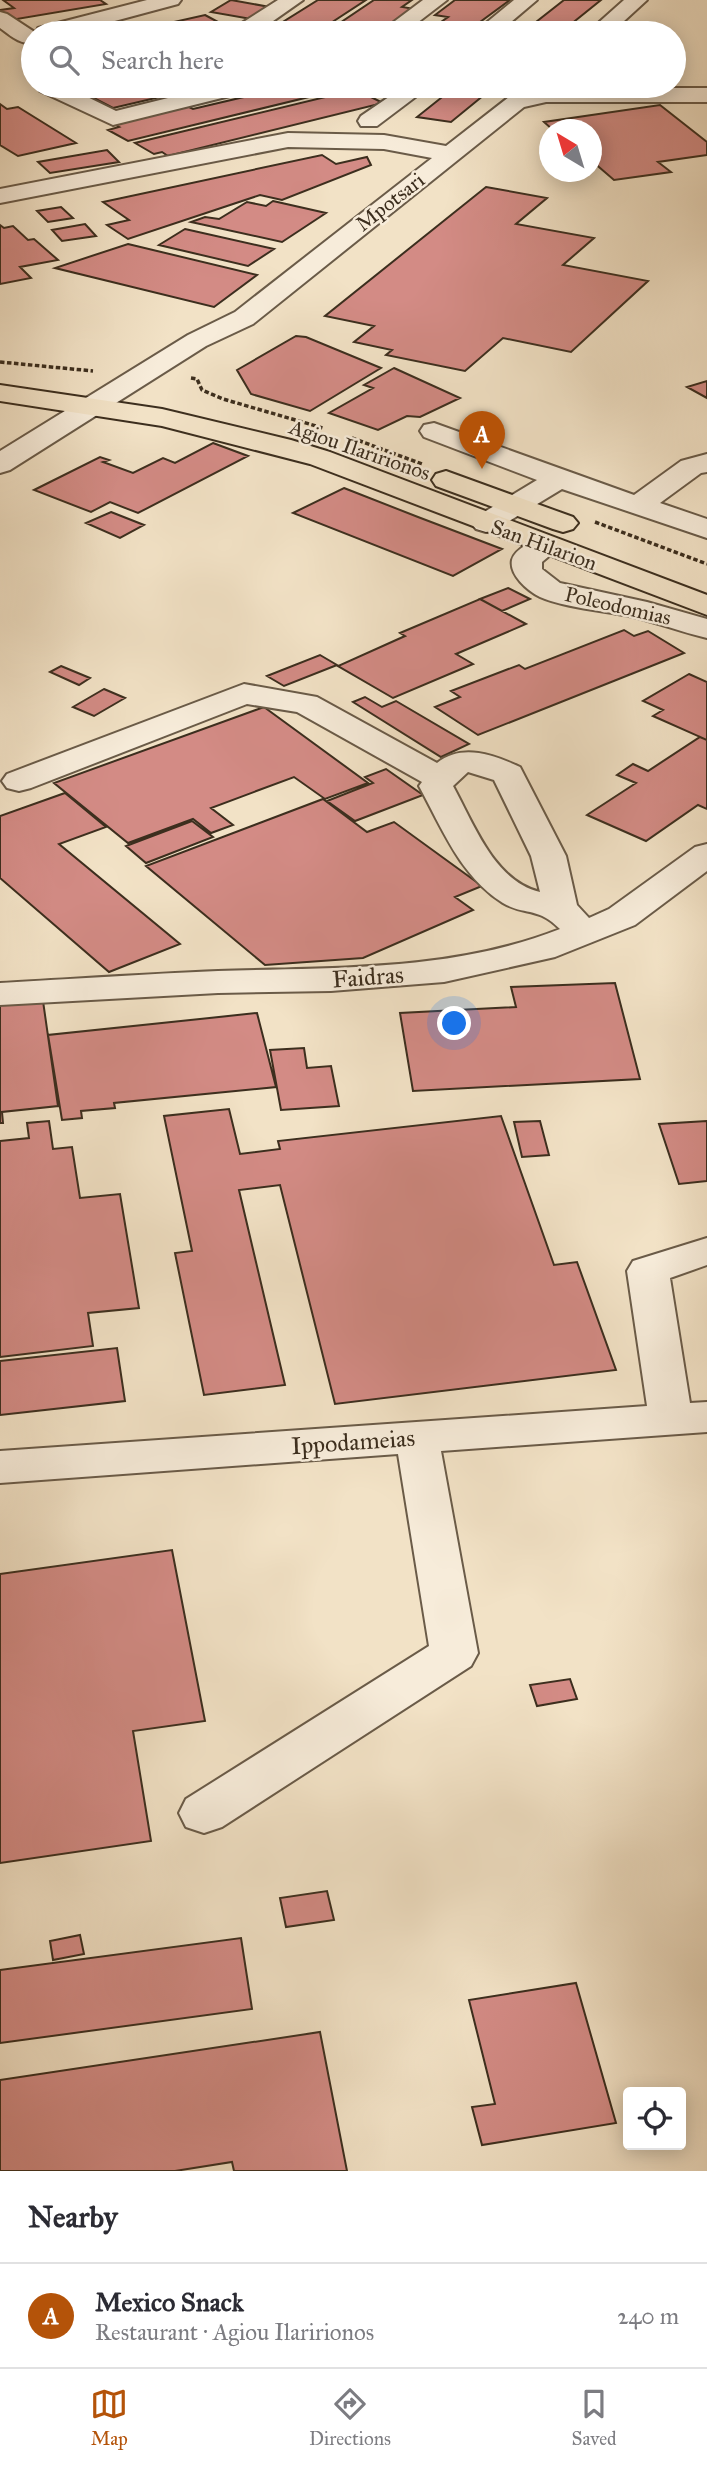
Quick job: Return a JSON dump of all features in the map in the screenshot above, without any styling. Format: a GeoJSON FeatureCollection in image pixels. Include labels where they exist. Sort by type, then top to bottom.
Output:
{"type":"FeatureCollection","features":[{"type":"Feature","properties":{"kind":"main road","name":"Agiou Ilaririonos"},"geometry":{"type":"LineString","coordinates":[[0,371],[126,398],[263,440],[382,481]]}},
{"type":"Feature","properties":{"kind":"main road","name":"Agiou Ilaririonos"},"geometry":{"type":"LineString","coordinates":[[0,393],[96,405],[126,398]]}},
{"type":"Feature","properties":{"kind":"main road","name":"Agiou Ilaririonos"},"geometry":{"type":"LineString","coordinates":[[153,393],[289,425],[707,577]]}},
{"type":"Feature","properties":{"kind":"main road","name":"San Hilarion"},"geometry":{"type":"LineString","coordinates":[[382,481],[707,606]]}},
{"type":"Feature","properties":{"kind":"street"},"geometry":{"type":"LineString","coordinates":[[84,21],[141,3],[171,0]]}},
{"type":"Feature","properties":{"kind":"street"},"geometry":{"type":"LineString","coordinates":[[266,21],[293,0]]}},
{"type":"Feature","properties":{"kind":"street"},"geometry":{"type":"LineString","coordinates":[[407,21],[437,0]]}},
{"type":"Feature","properties":{"kind":"street"},"geometry":{"type":"LineString","coordinates":[[500,21],[527,0]]}},
{"type":"Feature","properties":{"kind":"street"},"geometry":{"type":"LineString","coordinates":[[613,21],[638,0]]}},
{"type":"Feature","properties":{"kind":"street"},"geometry":{"type":"LineString","coordinates":[[0,18],[21,28]]}},
{"type":"Feature","properties":{"kind":"street"},"geometry":{"type":"LineString","coordinates":[[0,45],[21,40]]}},
{"type":"Feature","properties":{"kind":"street"},"geometry":{"type":"LineString","coordinates":[[686,95],[707,95]]}},
{"type":"Feature","properties":{"kind":"street"},"geometry":{"type":"LineString","coordinates":[[72,98],[113,118],[194,98]]}},
{"type":"Feature","properties":{"kind":"street"},"geometry":{"type":"LineString","coordinates":[[369,121],[386,98]]}},
{"type":"Feature","properties":{"kind":"street","name":"Mpotsari"},"geometry":{"type":"LineString","coordinates":[[0,483],[126,398],[221,327],[244,318],[523,98]]}},
{"type":"Feature","properties":{"kind":"street"},"geometry":{"type":"LineString","coordinates":[[518,102],[532,98]]}},
{"type":"Feature","properties":{"kind":"street"},"geometry":{"type":"LineString","coordinates":[[0,196],[288,140],[384,142],[450,155]]}},
{"type":"Feature","properties":{"kind":"street","name":"Mpotsari"},"geometry":{"type":"LineString","coordinates":[[126,398],[153,393],[241,330],[244,318]]}},
{"type":"Feature","properties":{"kind":"street"},"geometry":{"type":"LineString","coordinates":[[0,464],[30,443],[96,405]]}},
{"type":"Feature","properties":{"kind":"street"},"geometry":{"type":"LineString","coordinates":[[434,431],[559,479],[707,529]]}},
{"type":"Feature","properties":{"kind":"street"},"geometry":{"type":"LineString","coordinates":[[638,506],[691,467],[707,463]]}},
{"type":"Feature","properties":{"kind":"street"},"geometry":{"type":"LineString","coordinates":[[486,523],[559,479]]}},
{"type":"Feature","properties":{"kind":"street","name":"Poleodomias"},"geometry":{"type":"LineString","coordinates":[[546,545],[527,559],[527,569],[532,577],[550,590],[648,611],[707,629]]}},
{"type":"Feature","properties":{"kind":"street"},"geometry":{"type":"LineString","coordinates":[[19,781],[244,694],[306,704],[440,778]]}},
{"type":"Feature","properties":{"kind":"street"},"geometry":{"type":"LineString","coordinates":[[464,761],[481,762],[508,774],[537,832],[571,920],[520,898],[502,887],[478,863],[436,786],[444,772],[464,761]]}},
{"type":"Feature","properties":{"kind":"street","name":"Faidras"},"geometry":{"type":"LineString","coordinates":[[0,994],[218,982],[331,980],[444,971],[542,949],[571,920],[622,917],[701,867]]}},
{"type":"Feature","properties":{"kind":"street"},"geometry":{"type":"LineString","coordinates":[[689,1418],[648,1272],[707,1251]]}},
{"type":"Feature","properties":{"kind":"street","name":"Ippodameias"},"geometry":{"type":"LineString","coordinates":[[0,1467],[689,1418]]}},
{"type":"Feature","properties":{"kind":"street"},"geometry":{"type":"LineString","coordinates":[[204,1813],[454,1653],[417,1438]]}},
{"type":"Feature","properties":{"kind":"building"},"geometry":{"type":"Polygon","coordinates":[[[3,0],[100,0],[106,4],[11,20],[0,10],[14,8],[3,0]]]}},
{"type":"Feature","properties":{"kind":"building"},"geometry":{"type":"Polygon","coordinates":[[[231,0],[270,7],[251,19],[211,12],[231,0]]]}},
{"type":"Feature","properties":{"kind":"building"},"geometry":{"type":"Polygon","coordinates":[[[318,0],[366,0],[334,21],[284,21],[318,0]]]}},
{"type":"Feature","properties":{"kind":"building"},"geometry":{"type":"Polygon","coordinates":[[[374,0],[412,0],[402,7],[415,9],[397,21],[343,21],[374,0]]]}},
{"type":"Feature","properties":{"kind":"building"},"geometry":{"type":"Polygon","coordinates":[[[455,0],[510,0],[481,21],[442,21],[448,17],[435,15],[455,0]]]}},
{"type":"Feature","properties":{"kind":"building"},"geometry":{"type":"Polygon","coordinates":[[[564,0],[601,0],[575,21],[537,21],[564,0]]]}},
{"type":"Feature","properties":{"kind":"building"},"geometry":{"type":"Polygon","coordinates":[[[205,15],[216,21],[178,21],[205,15]]]}},
{"type":"Feature","properties":{"kind":"building"},"geometry":{"type":"Polygon","coordinates":[[[94,98],[156,98],[113,108],[94,98]]]}},
{"type":"Feature","properties":{"kind":"building"},"geometry":{"type":"Polygon","coordinates":[[[240,98],[305,98],[128,141],[108,130],[119,127],[112,123],[187,106],[193,109],[240,98]]]}},
{"type":"Feature","properties":{"kind":"building"},"geometry":{"type":"Polygon","coordinates":[[[321,98],[373,98],[383,103],[168,156],[162,152],[154,154],[135,143],[321,98]]]}},
{"type":"Feature","properties":{"kind":"building"},"geometry":{"type":"Polygon","coordinates":[[[441,98],[480,98],[451,122],[417,117],[441,98]]]}},
{"type":"Feature","properties":{"kind":"building"},"geometry":{"type":"Polygon","coordinates":[[[0,104],[7,109],[18,107],[76,143],[18,156],[0,145],[0,104]]]}},
{"type":"Feature","properties":{"kind":"building"},"geometry":{"type":"Polygon","coordinates":[[[660,105],[707,142],[707,155],[658,162],[671,172],[614,180],[602,170],[602,119],[564,119],[660,105]]]}},
{"type":"Feature","properties":{"kind":"building"},"geometry":{"type":"Polygon","coordinates":[[[107,150],[119,162],[50,173],[38,162],[107,150]]]}},
{"type":"Feature","properties":{"kind":"building"},"geometry":{"type":"Polygon","coordinates":[[[322,155],[336,164],[367,157],[371,165],[282,200],[260,195],[128,239],[107,225],[129,220],[103,202],[322,155]]]}},
{"type":"Feature","properties":{"kind":"building"},"geometry":{"type":"Polygon","coordinates":[[[486,187],[547,198],[516,224],[594,238],[563,265],[648,281],[571,352],[503,338],[465,371],[386,355],[392,350],[354,342],[374,326],[325,316],[486,187]]]}},
{"type":"Feature","properties":{"kind":"building"},"geometry":{"type":"Polygon","coordinates":[[[273,201],[326,213],[282,242],[191,222],[205,217],[219,219],[247,202],[266,206],[273,201]]]}},
{"type":"Feature","properties":{"kind":"building"},"geometry":{"type":"Polygon","coordinates":[[[61,207],[73,218],[48,222],[37,211],[61,207]]]}},
{"type":"Feature","properties":{"kind":"building"},"geometry":{"type":"Polygon","coordinates":[[[85,224],[96,236],[62,241],[52,230],[85,224]]]}},
{"type":"Feature","properties":{"kind":"building"},"geometry":{"type":"Polygon","coordinates":[[[0,225],[4,228],[13,226],[28,240],[34,239],[58,260],[20,267],[31,278],[0,284],[0,225]]]}},
{"type":"Feature","properties":{"kind":"building"},"geometry":{"type":"Polygon","coordinates":[[[185,229],[274,249],[248,266],[159,245],[185,229]]]}},
{"type":"Feature","properties":{"kind":"building"},"geometry":{"type":"Polygon","coordinates":[[[128,244],[257,275],[214,307],[55,268],[128,244]]]}},
{"type":"Feature","properties":{"kind":"building"},"geometry":{"type":"Polygon","coordinates":[[[296,336],[306,337],[381,368],[310,411],[251,394],[237,370],[296,336]]]}},
{"type":"Feature","properties":{"kind":"building"},"geometry":{"type":"Polygon","coordinates":[[[394,368],[460,398],[420,417],[407,416],[378,430],[329,413],[373,388],[364,385],[394,368]]]}},
{"type":"Feature","properties":{"kind":"building"},"geometry":{"type":"Polygon","coordinates":[[[707,381],[707,398],[687,387],[707,381]]]}},
{"type":"Feature","properties":{"kind":"building"},"geometry":{"type":"Polygon","coordinates":[[[213,443],[248,456],[138,513],[110,502],[91,512],[34,490],[100,457],[109,460],[103,462],[133,473],[163,458],[175,463],[213,443]]]}},
{"type":"Feature","properties":{"kind":"building"},"geometry":{"type":"Polygon","coordinates":[[[344,488],[502,549],[453,576],[293,513],[344,488]]]}},
{"type":"Feature","properties":{"kind":"building"},"geometry":{"type":"Polygon","coordinates":[[[111,512],[144,525],[120,538],[86,523],[111,512]]]}},
{"type":"Feature","properties":{"kind":"building"},"geometry":{"type":"Polygon","coordinates":[[[508,588],[530,599],[502,611],[480,599],[508,588]]]}},
{"type":"Feature","properties":{"kind":"building"},"geometry":{"type":"Polygon","coordinates":[[[480,599],[526,624],[456,654],[473,664],[393,698],[338,666],[405,636],[400,633],[480,599]]]}},
{"type":"Feature","properties":{"kind":"building"},"geometry":{"type":"Polygon","coordinates":[[[624,630],[634,636],[648,631],[684,653],[478,735],[435,707],[460,697],[451,691],[519,665],[525,669],[624,630]]]}},
{"type":"Feature","properties":{"kind":"building"},"geometry":{"type":"Polygon","coordinates":[[[320,655],[337,665],[284,686],[267,676],[320,655]]]}},
{"type":"Feature","properties":{"kind":"building"},"geometry":{"type":"Polygon","coordinates":[[[61,666],[90,678],[79,685],[50,672],[61,666]]]}},
{"type":"Feature","properties":{"kind":"building"},"geometry":{"type":"Polygon","coordinates":[[[689,674],[707,682],[707,740],[653,716],[663,710],[643,701],[689,674]]]}},
{"type":"Feature","properties":{"kind":"building"},"geometry":{"type":"Polygon","coordinates":[[[104,689],[125,698],[94,716],[73,707],[104,689]]]}},
{"type":"Feature","properties":{"kind":"building"},"geometry":{"type":"Polygon","coordinates":[[[365,697],[382,707],[396,701],[469,744],[441,757],[353,702],[365,697]]]}},
{"type":"Feature","properties":{"kind":"building"},"geometry":{"type":"Polygon","coordinates":[[[264,707],[368,783],[325,799],[294,777],[211,808],[233,825],[211,833],[193,819],[128,843],[54,783],[264,707]]]}},
{"type":"Feature","properties":{"kind":"building"},"geometry":{"type":"Polygon","coordinates":[[[700,737],[707,740],[707,809],[698,805],[646,841],[587,815],[636,783],[617,775],[633,764],[648,771],[700,737]]]}},
{"type":"Feature","properties":{"kind":"building"},"geometry":{"type":"Polygon","coordinates":[[[386,769],[423,795],[355,821],[327,801],[373,783],[365,777],[386,769]]]}},
{"type":"Feature","properties":{"kind":"building"},"geometry":{"type":"Polygon","coordinates":[[[65,793],[106,827],[59,844],[180,944],[109,972],[0,878],[0,816],[65,793]]]}},
{"type":"Feature","properties":{"kind":"building"},"geometry":{"type":"Polygon","coordinates":[[[323,799],[367,832],[394,822],[482,886],[455,897],[473,910],[363,958],[265,965],[146,866],[323,799]]]}},
{"type":"Feature","properties":{"kind":"building"},"geometry":{"type":"Polygon","coordinates":[[[192,821],[213,837],[146,863],[126,846],[192,821]]]}},
{"type":"Feature","properties":{"kind":"building"},"geometry":{"type":"Polygon","coordinates":[[[615,983],[640,1079],[413,1091],[400,1013],[516,1007],[511,987],[615,983]]]}},
{"type":"Feature","properties":{"kind":"building"},"geometry":{"type":"Polygon","coordinates":[[[43,1001],[58,1106],[2,1112],[3,1123],[0,1123],[0,1005],[43,1001]]]}},
{"type":"Feature","properties":{"kind":"building"},"geometry":{"type":"Polygon","coordinates":[[[257,1013],[276,1087],[114,1103],[115,1108],[81,1111],[82,1118],[62,1120],[48,1035],[257,1013]]]}},
{"type":"Feature","properties":{"kind":"building"},"geometry":{"type":"Polygon","coordinates":[[[304,1048],[307,1068],[331,1066],[339,1106],[281,1110],[270,1050],[304,1048]]]}},
{"type":"Feature","properties":{"kind":"building"},"geometry":{"type":"Polygon","coordinates":[[[229,1109],[240,1154],[280,1149],[278,1141],[501,1116],[554,1265],[577,1262],[616,1370],[335,1404],[280,1185],[239,1190],[285,1385],[204,1395],[175,1253],[192,1251],[164,1116],[229,1109]]]}},
{"type":"Feature","properties":{"kind":"building"},"geometry":{"type":"Polygon","coordinates":[[[49,1121],[53,1149],[72,1147],[80,1198],[120,1194],[139,1308],[88,1313],[93,1346],[0,1357],[0,1141],[29,1138],[27,1123],[49,1121]]]}},
{"type":"Feature","properties":{"kind":"building"},"geometry":{"type":"Polygon","coordinates":[[[540,1121],[549,1155],[522,1157],[514,1122],[540,1121]]]}},
{"type":"Feature","properties":{"kind":"building"},"geometry":{"type":"Polygon","coordinates":[[[707,1121],[707,1181],[679,1184],[659,1124],[707,1121]]]}},
{"type":"Feature","properties":{"kind":"building"},"geometry":{"type":"Polygon","coordinates":[[[117,1348],[125,1401],[0,1415],[0,1361],[117,1348]]]}},
{"type":"Feature","properties":{"kind":"building"},"geometry":{"type":"Polygon","coordinates":[[[172,1550],[205,1721],[133,1731],[151,1841],[0,1863],[0,1574],[172,1550]]]}},
{"type":"Feature","properties":{"kind":"building"},"geometry":{"type":"Polygon","coordinates":[[[570,1679],[577,1699],[537,1706],[530,1685],[570,1679]]]}},
{"type":"Feature","properties":{"kind":"building"},"geometry":{"type":"Polygon","coordinates":[[[327,1891],[334,1920],[286,1927],[280,1898],[327,1891]]]}},
{"type":"Feature","properties":{"kind":"building"},"geometry":{"type":"Polygon","coordinates":[[[80,1935],[84,1954],[53,1960],[50,1941],[80,1935]]]}},
{"type":"Feature","properties":{"kind":"building"},"geometry":{"type":"Polygon","coordinates":[[[241,1938],[252,2009],[0,2043],[0,1970],[241,1938]]]}},
{"type":"Feature","properties":{"kind":"building"},"geometry":{"type":"Polygon","coordinates":[[[576,1983],[616,2123],[482,2145],[472,2107],[495,2104],[469,2000],[576,1983]]]}},
{"type":"Feature","properties":{"kind":"building"},"geometry":{"type":"Polygon","coordinates":[[[320,2032],[347,2171],[234,2171],[232,2162],[175,2171],[0,2171],[0,2080],[320,2032]]]}},
{"type":"Feature","properties":{"kind":"place","name":"Mexico Snack"},"geometry":{"type":"Point","coordinates":[482,469]}}]}
